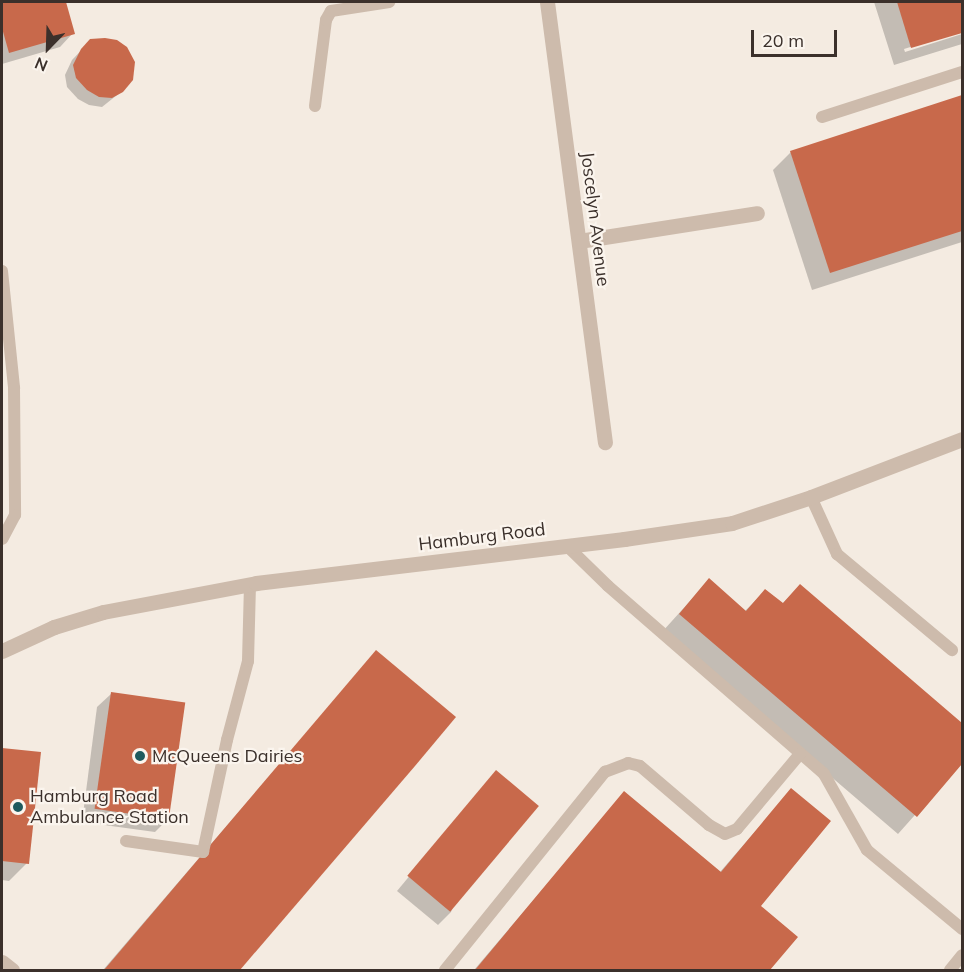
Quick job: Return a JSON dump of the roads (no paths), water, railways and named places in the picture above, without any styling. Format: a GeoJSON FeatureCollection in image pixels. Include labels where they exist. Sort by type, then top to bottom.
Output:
{"type":"FeatureCollection","features":[{"type":"Feature","properties":{"kind":"street","name":"Joscelyn Avenue"},"geometry":{"type":"LineString","coordinates":[[547,2],[605,442]]}},
{"type":"Feature","properties":{"kind":"street"},"geometry":{"type":"LineString","coordinates":[[579,241],[757,213]]}},
{"type":"Feature","properties":{"kind":"street","name":"Hamburg Road"},"geometry":{"type":"LineString","coordinates":[[2,651],[54,627],[103,612],[250,585],[732,523],[812,497],[963,439]]}},
{"type":"Feature","properties":{"kind":"street"},"geometry":{"type":"LineString","coordinates":[[2,962],[12,970]]}},
{"type":"Feature","properties":{"kind":"lane"},"geometry":{"type":"LineString","coordinates":[[315,106],[326,20],[331,11],[389,2]]}},
{"type":"Feature","properties":{"kind":"lane"},"geometry":{"type":"LineString","coordinates":[[822,117],[963,72]]}},
{"type":"Feature","properties":{"kind":"lane"},"geometry":{"type":"LineString","coordinates":[[2,271],[14,388],[15,515],[2,539]]}},
{"type":"Feature","properties":{"kind":"lane"},"geometry":{"type":"LineString","coordinates":[[812,497],[837,554],[952,650]]}},
{"type":"Feature","properties":{"kind":"lane"},"geometry":{"type":"LineString","coordinates":[[567,546],[608,586],[828,781],[867,850],[963,929]]}},
{"type":"Feature","properties":{"kind":"lane"},"geometry":{"type":"LineString","coordinates":[[126,841],[203,852],[227,740],[248,661],[250,585]]}},
{"type":"Feature","properties":{"kind":"lane"},"geometry":{"type":"LineString","coordinates":[[445,970],[605,772],[628,763],[640,766],[709,825],[726,834],[737,829],[800,754]]}},
{"type":"Feature","properties":{"kind":"lane"},"geometry":{"type":"LineString","coordinates":[[950,970],[963,955]]}},
{"type":"Feature","properties":{"kind":"place","name":"McQueens Dairies"},"geometry":{"type":"Point","coordinates":[140,756]}},
{"type":"Feature","properties":{"kind":"place","name":"Hamburg Road Ambulance Station"},"geometry":{"type":"Point","coordinates":[18,807]}}]}
